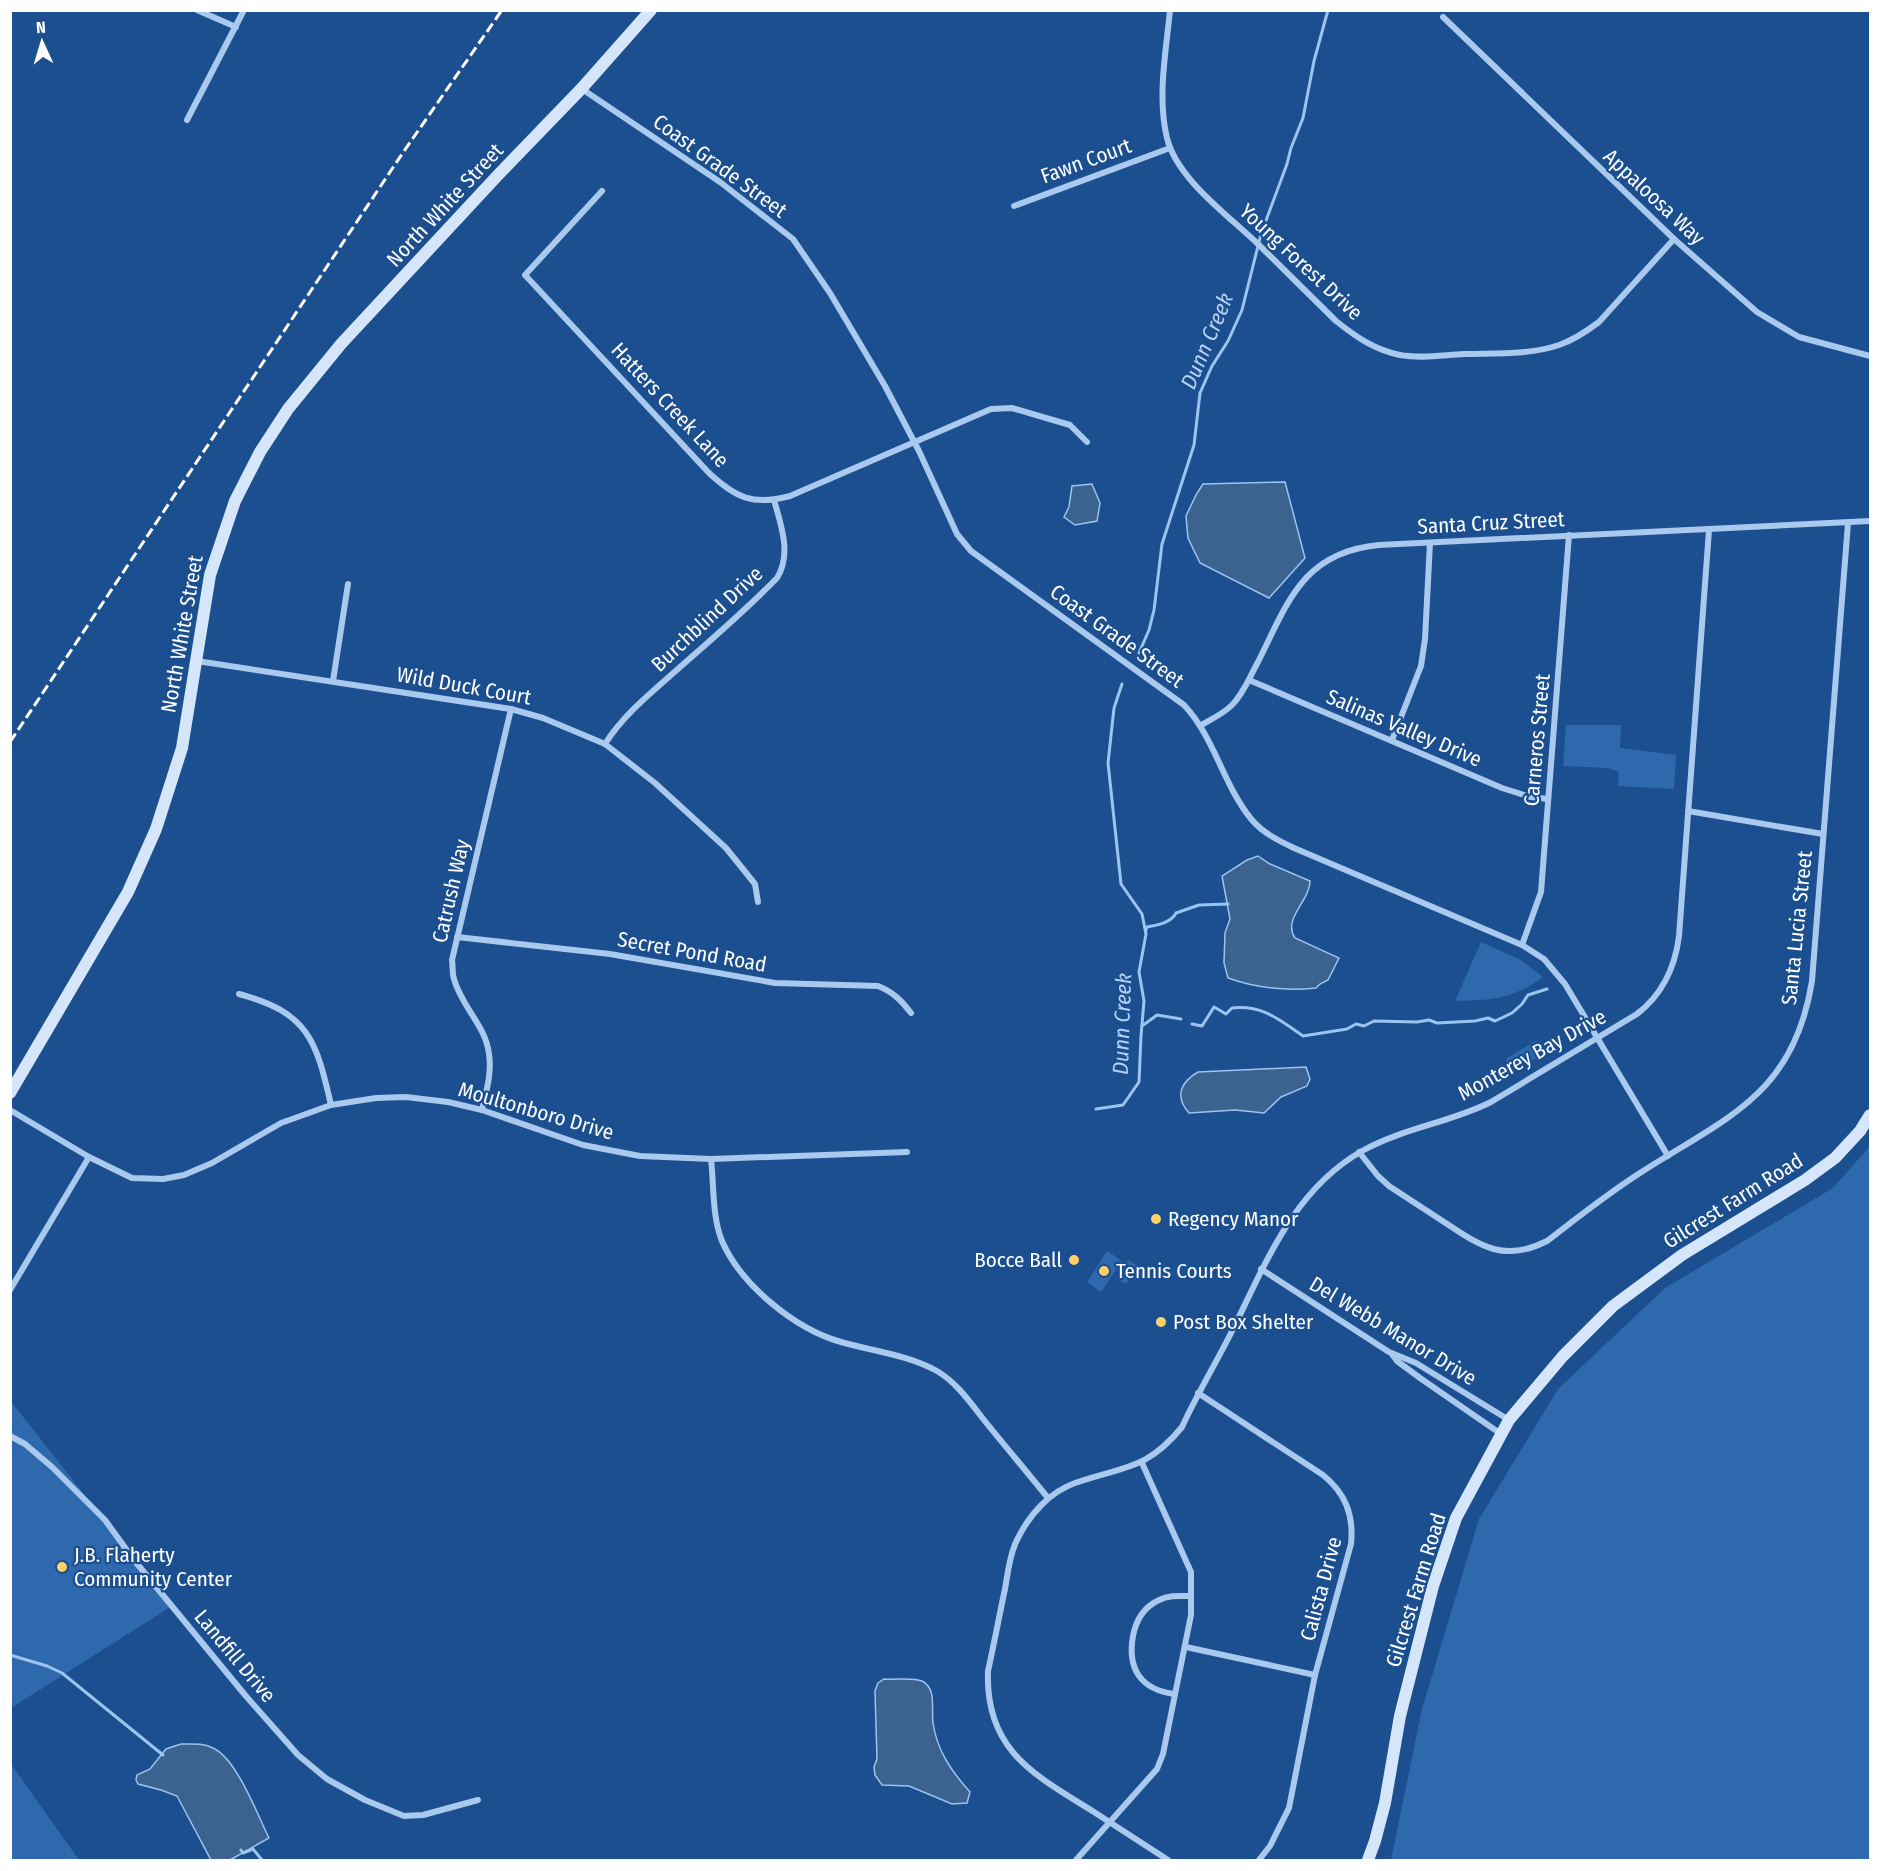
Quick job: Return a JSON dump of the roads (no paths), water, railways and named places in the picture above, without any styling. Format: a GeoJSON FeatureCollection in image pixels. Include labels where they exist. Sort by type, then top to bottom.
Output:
{"type":"FeatureCollection","features":[{"type":"Feature","properties":{"kind":"main road","name":"North White Street"},"geometry":{"type":"LineString","coordinates":[[10,1093],[123,902],[156,829],[182,748],[210,575],[235,501],[260,452],[288,409],[316,373],[582,88],[651,10]]}},
{"type":"Feature","properties":{"kind":"main road","name":"Gilcrest Farm Road"},"geometry":{"type":"LineString","coordinates":[[1368,1860],[1385,1803],[1400,1716],[1433,1586],[1456,1518],[1509,1420],[1577,1341],[1613,1306],[1682,1255],[1804,1180],[1835,1158],[1860,1131],[1870,1115]]}},
{"type":"Feature","properties":{"kind":"street"},"geometry":{"type":"LineString","coordinates":[[197,10],[236,27]]}},
{"type":"Feature","properties":{"kind":"street"},"geometry":{"type":"LineString","coordinates":[[187,120],[244,10]]}},
{"type":"Feature","properties":{"kind":"street","name":"Young Forest Drive"},"geometry":{"type":"LineString","coordinates":[[1170,10],[1163,116],[1170,148],[1178,164],[1200,189],[1336,321],[1356,337],[1380,350],[1418,357],[1536,350],[1573,339],[1587,331],[1610,311],[1674,239]]}},
{"type":"Feature","properties":{"kind":"street","name":"Appaloosa Way"},"geometry":{"type":"LineString","coordinates":[[1443,17],[1674,239],[1757,312],[1786,331],[1812,342],[1870,356]]}},
{"type":"Feature","properties":{"kind":"street","name":"Coast Grade Street"},"geometry":{"type":"LineString","coordinates":[[582,88],[737,194],[793,239],[856,336],[915,442],[957,534],[971,551],[1176,698],[1202,726],[1242,805],[1252,820],[1269,835],[1294,848],[1522,945],[1553,968],[1565,984],[1668,1156]]}},
{"type":"Feature","properties":{"kind":"street","name":"Fawn Court"},"geometry":{"type":"LineString","coordinates":[[1014,206],[1170,148]]}},
{"type":"Feature","properties":{"kind":"street","name":"Hatters Creek Lane"},"geometry":{"type":"LineString","coordinates":[[602,191],[525,275],[727,490],[743,497],[759,500],[774,500],[790,496],[991,409],[1012,408],[1070,425],[1087,442]]}},
{"type":"Feature","properties":{"kind":"street","name":"Burchblind Drive"},"geometry":{"type":"LineString","coordinates":[[605,744],[614,729],[639,704],[777,578],[783,568],[784,542],[774,500]]}},
{"type":"Feature","properties":{"kind":"street","name":"Santa Cruz Street"},"geometry":{"type":"LineString","coordinates":[[1202,726],[1232,705],[1249,680],[1292,596],[1314,569],[1338,554],[1365,546],[1870,521]]}},
{"type":"Feature","properties":{"kind":"street","name":"Santa Lucia Street"},"geometry":{"type":"LineString","coordinates":[[1359,1152],[1378,1176],[1397,1191],[1473,1241],[1495,1250],[1508,1252],[1531,1249],[1547,1241],[1611,1192],[1716,1127],[1747,1105],[1774,1077],[1796,1041],[1806,1011],[1812,981],[1848,523]]}},
{"type":"Feature","properties":{"kind":"street","name":"Monterey Bay Drive"},"geometry":{"type":"LineString","coordinates":[[1168,1860],[1041,1779],[1025,1767],[1010,1751],[1001,1736],[990,1705],[987,1687],[988,1671],[1018,1536],[1048,1498],[1075,1483],[1142,1463],[1167,1444],[1182,1427],[1274,1245],[1311,1192],[1337,1167],[1359,1152],[1395,1135],[1484,1106],[1647,1007],[1663,986],[1670,974],[1676,954],[1678,936],[1709,530]]}},
{"type":"Feature","properties":{"kind":"street","name":"Carneros Street"},"geometry":{"type":"LineString","coordinates":[[1522,945],[1541,892],[1569,536]]}},
{"type":"Feature","properties":{"kind":"street"},"geometry":{"type":"LineString","coordinates":[[1392,740],[1421,666],[1425,639],[1430,543]]}},
{"type":"Feature","properties":{"kind":"street"},"geometry":{"type":"LineString","coordinates":[[333,681],[348,584]]}},
{"type":"Feature","properties":{"kind":"street","name":"Wild Duck Court"},"geometry":{"type":"LineString","coordinates":[[197,662],[511,709],[543,718],[605,744],[655,783],[726,848],[755,884],[758,902]]}},
{"type":"Feature","properties":{"kind":"street","name":"Salinas Valley Drive"},"geometry":{"type":"LineString","coordinates":[[1249,680],[1510,791],[1548,799]]}},
{"type":"Feature","properties":{"kind":"street","name":"Catrush Way"},"geometry":{"type":"LineString","coordinates":[[482,1110],[490,1074],[489,1053],[483,1033],[464,1002],[454,978],[452,960],[511,709]]}},
{"type":"Feature","properties":{"kind":"street"},"geometry":{"type":"LineString","coordinates":[[1688,811],[1823,834]]}},
{"type":"Feature","properties":{"kind":"street","name":"Secret Pond Road"},"geometry":{"type":"LineString","coordinates":[[457,937],[547,945],[610,954],[775,983],[878,986],[900,998],[910,1013]]}},
{"type":"Feature","properties":{"kind":"street"},"geometry":{"type":"LineString","coordinates":[[239,994],[265,1001],[297,1021],[320,1056],[331,1105]]}},
{"type":"Feature","properties":{"kind":"street","name":"Moultonboro Drive"},"geometry":{"type":"LineString","coordinates":[[10,1110],[89,1157],[132,1178],[163,1179],[184,1174],[212,1163],[281,1124],[331,1105],[376,1098],[406,1097],[448,1102],[482,1110],[594,1147],[640,1156],[711,1160],[907,1152]]}},
{"type":"Feature","properties":{"kind":"street"},"geometry":{"type":"LineString","coordinates":[[10,1290],[23,1272],[89,1157]]}},
{"type":"Feature","properties":{"kind":"street"},"geometry":{"type":"LineString","coordinates":[[711,1160],[716,1217],[722,1240],[750,1282],[782,1312],[815,1334],[924,1365],[944,1376],[962,1392],[1048,1498]]}},
{"type":"Feature","properties":{"kind":"street","name":"Del Webb Manor Drive"},"geometry":{"type":"LineString","coordinates":[[1261,1269],[1389,1352],[1416,1363],[1509,1420]]}},
{"type":"Feature","properties":{"kind":"street"},"geometry":{"type":"LineString","coordinates":[[1389,1352],[1420,1378],[1501,1434]]}},
{"type":"Feature","properties":{"kind":"street","name":"Calista Drive"},"geometry":{"type":"LineString","coordinates":[[1198,1393],[1323,1474],[1335,1485],[1347,1502],[1353,1527],[1351,1544],[1315,1675],[1289,1808],[1270,1846],[1259,1860]]}},
{"type":"Feature","properties":{"kind":"street","name":"Landfill Drive"},"geometry":{"type":"LineString","coordinates":[[10,1436],[25,1444],[52,1467],[105,1520],[134,1560],[245,1695],[298,1755],[327,1779],[364,1800],[404,1816],[423,1815],[478,1800]]}},
{"type":"Feature","properties":{"kind":"street"},"geometry":{"type":"LineString","coordinates":[[1076,1860],[1157,1768],[1163,1754],[1186,1647],[1191,1615],[1191,1572],[1142,1463]]}},
{"type":"Feature","properties":{"kind":"street"},"geometry":{"type":"LineString","coordinates":[[1175,1694],[1163,1693],[1152,1688],[1140,1678],[1133,1663],[1131,1647],[1137,1622],[1150,1605],[1163,1598],[1191,1596]]}},
{"type":"Feature","properties":{"kind":"street"},"geometry":{"type":"LineString","coordinates":[[1186,1647],[1315,1675]]}},
{"type":"Feature","properties":{"kind":"waterway","name":"Dunn Creek"},"geometry":{"type":"LineString","coordinates":[[1139,653],[1149,630],[1154,610],[1162,544],[1194,445],[1200,393],[1242,310],[1261,234],[1303,118],[1314,61],[1328,10]]}},
{"type":"Feature","properties":{"kind":"waterway"},"geometry":{"type":"LineString","coordinates":[[1096,1109],[1123,1105],[1139,1082],[1144,1001],[1139,972],[1146,934],[1142,914],[1121,884],[1108,763],[1114,708],[1122,684]]}},
{"type":"Feature","properties":{"kind":"waterway"},"geometry":{"type":"LineString","coordinates":[[1146,930],[1147,927],[1167,921],[1176,913],[1199,905],[1228,904]]}},
{"type":"Feature","properties":{"kind":"waterway"},"geometry":{"type":"LineString","coordinates":[[1192,1024],[1202,1026],[1214,1007],[1226,1014],[1232,1008],[1261,1011],[1270,1014],[1303,1036],[1347,1029],[1356,1024],[1364,1026],[1374,1021],[1429,1020],[1437,1023],[1488,1018],[1495,1021],[1512,1013],[1528,995],[1547,989]]}},
{"type":"Feature","properties":{"kind":"waterway"},"geometry":{"type":"LineString","coordinates":[[1142,1026],[1157,1015],[1181,1019]]}},
{"type":"Feature","properties":{"kind":"waterway"},"geometry":{"type":"LineString","coordinates":[[10,1655],[62,1673],[163,1755]]}},
{"type":"Feature","properties":{"kind":"waterway"},"geometry":{"type":"LineString","coordinates":[[241,1850],[243,1853],[253,1849],[262,1860]]}},
{"type":"Feature","properties":{"kind":"railway"},"geometry":{"type":"LineString","coordinates":[[10,742],[402,154],[502,10]]}},
{"type":"Feature","properties":{"kind":"place","name":"Regency Manor"},"geometry":{"type":"Point","coordinates":[1156,1219]}},
{"type":"Feature","properties":{"kind":"place","name":"Bocce Ball"},"geometry":{"type":"Point","coordinates":[1074,1260]}},
{"type":"Feature","properties":{"kind":"place","name":"Tennis Courts"},"geometry":{"type":"Point","coordinates":[1104,1271]}},
{"type":"Feature","properties":{"kind":"place","name":"Post Box Shelter"},"geometry":{"type":"Point","coordinates":[1161,1322]}},
{"type":"Feature","properties":{"kind":"place","name":"J.B. Flaherty Community Center"},"geometry":{"type":"Point","coordinates":[62,1567]}}]}
